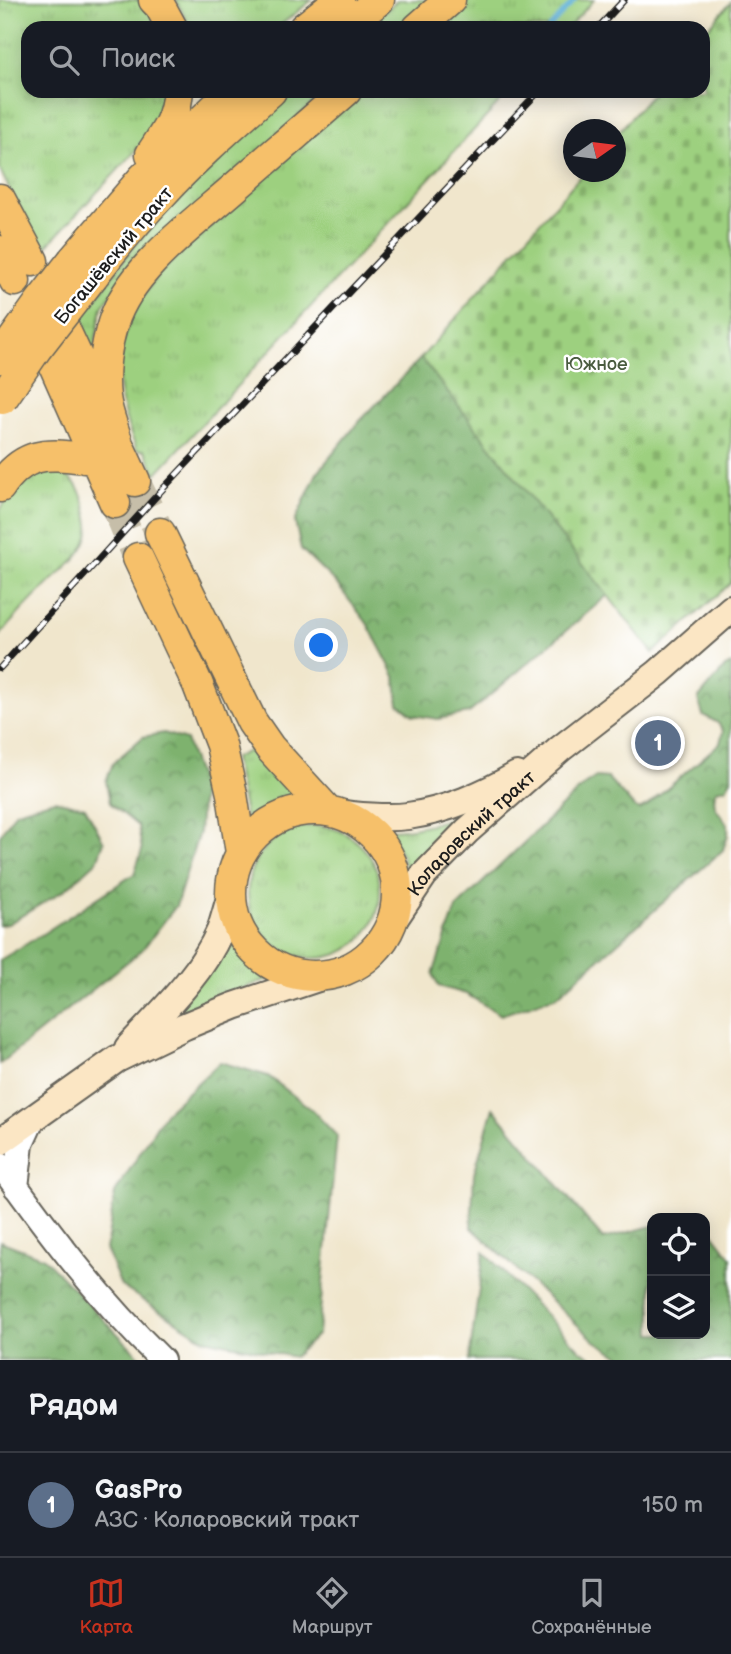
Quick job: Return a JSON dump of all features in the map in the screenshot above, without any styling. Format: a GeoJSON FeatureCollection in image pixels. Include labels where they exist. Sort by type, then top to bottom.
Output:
{"type":"FeatureCollection","features":[{"type":"Feature","properties":{"kind":"main road"},"geometry":{"type":"LineString","coordinates":[[154,0],[168,21]]}},
{"type":"Feature","properties":{"kind":"main road"},"geometry":{"type":"LineString","coordinates":[[313,21],[339,0]]}},
{"type":"Feature","properties":{"kind":"main road"},"geometry":{"type":"LineString","coordinates":[[354,21],[379,0]]}},
{"type":"Feature","properties":{"kind":"main road"},"geometry":{"type":"LineString","coordinates":[[426,21],[450,0]]}},
{"type":"Feature","properties":{"kind":"main road"},"geometry":{"type":"LineString","coordinates":[[105,220],[170,126],[177,98]]}},
{"type":"Feature","properties":{"kind":"main road","name":"Богашёвский тракт"},"geometry":{"type":"LineString","coordinates":[[1,400],[44,339],[83,268],[105,220],[143,178],[225,98]]}},
{"type":"Feature","properties":{"kind":"main road","name":"Богашёвский тракт"},"geometry":{"type":"LineString","coordinates":[[0,358],[40,302],[122,238],[206,150],[263,98]]}},
{"type":"Feature","properties":{"kind":"main road"},"geometry":{"type":"LineString","coordinates":[[115,503],[107,454],[105,375],[107,349],[122,301],[152,262],[338,98]]}},
{"type":"Feature","properties":{"kind":"main road"},"geometry":{"type":"LineString","coordinates":[[0,199],[24,271],[0,251]]}},
{"type":"Feature","properties":{"kind":"main road"},"geometry":{"type":"LineString","coordinates":[[64,328],[107,454]]}},
{"type":"Feature","properties":{"kind":"main road"},"geometry":{"type":"LineString","coordinates":[[50,356],[107,454],[135,481]]}},
{"type":"Feature","properties":{"kind":"main road"},"geometry":{"type":"LineString","coordinates":[[0,487],[20,464],[38,457],[107,454]]}},
{"type":"Feature","properties":{"kind":"main road"},"geometry":{"type":"LineString","coordinates":[[160,533],[252,722],[279,759],[334,812]]}},
{"type":"Feature","properties":{"kind":"main road"},"geometry":{"type":"LineString","coordinates":[[138,558],[198,685],[221,745],[241,853]]}},
{"type":"Feature","properties":{"kind":"main road","name":"Коларовский тракт"},"geometry":{"type":"LineString","coordinates":[[391,924],[424,875],[467,831],[560,749],[658,673],[731,609]]}},
{"type":"Feature","properties":{"kind":"main road","name":"Коларовский тракт"},"geometry":{"type":"LineString","coordinates":[[334,812],[382,817],[409,816],[433,810],[502,785],[560,749]]}},
{"type":"Feature","properties":{"kind":"main road"},"geometry":{"type":"LineString","coordinates":[[0,1142],[117,1059],[184,1026],[234,1006],[327,975],[354,966],[377,947],[396,910],[397,880],[393,865],[378,839],[362,824],[334,812],[312,809],[298,811],[259,830],[241,853],[235,866],[231,895],[243,936],[262,957],[299,975],[327,975]]}},
{"type":"Feature","properties":{"kind":"main road"},"geometry":{"type":"LineString","coordinates":[[117,1059],[201,965],[219,932],[231,895]]}},
{"type":"Feature","properties":{"kind":"street"},"geometry":{"type":"LineString","coordinates":[[8,1182],[32,1119]]}},
{"type":"Feature","properties":{"kind":"street"},"geometry":{"type":"LineString","coordinates":[[0,1164],[8,1182],[82,1274],[114,1312],[162,1360]]}},
{"type":"Feature","properties":{"kind":"green space"},"geometry":{"type":"Polygon","coordinates":[[[0,0],[138,0],[155,21],[21,21],[21,98],[166,98],[146,140],[43,250],[0,170],[0,0]]]}},
{"type":"Feature","properties":{"kind":"green space"},"geometry":{"type":"Polygon","coordinates":[[[176,0],[312,0],[286,21],[186,21],[176,0]]]}},
{"type":"Feature","properties":{"kind":"green space"},"geometry":{"type":"Polygon","coordinates":[[[398,0],[429,0],[406,21],[372,21],[398,0]]]}},
{"type":"Feature","properties":{"kind":"green space"},"geometry":{"type":"Polygon","coordinates":[[[465,0],[594,0],[574,21],[442,21],[465,0]]]}},
{"type":"Feature","properties":{"kind":"green space","name":"Южное"},"geometry":{"type":"Polygon","coordinates":[[[731,2],[731,583],[653,653],[421,358],[575,182],[626,182],[626,123],[648,98],[710,98],[710,26],[731,2]]]}},
{"type":"Feature","properties":{"kind":"green space"},"geometry":{"type":"Polygon","coordinates":[[[285,98],[318,98],[121,281],[102,307],[93,354],[90,355],[79,322],[132,249],[171,205],[285,98]]]}},
{"type":"Feature","properties":{"kind":"green space"},"geometry":{"type":"Polygon","coordinates":[[[354,98],[504,98],[156,474],[145,450],[137,450],[121,400],[120,357],[132,316],[160,272],[354,98]]]}},
{"type":"Feature","properties":{"kind":"green space"},"geometry":{"type":"Polygon","coordinates":[[[421,358],[608,595],[469,713],[438,719],[413,715],[399,704],[395,676],[367,623],[335,582],[301,549],[295,521],[317,473],[358,423],[421,358]]]}},
{"type":"Feature","properties":{"kind":"green space"},"geometry":{"type":"Polygon","coordinates":[[[46,469],[60,473],[75,483],[88,516],[85,545],[0,636],[0,510],[20,479],[46,469]]]}},
{"type":"Feature","properties":{"kind":"green space"},"geometry":{"type":"Polygon","coordinates":[[[731,664],[731,779],[726,788],[716,790],[714,798],[728,827],[723,850],[557,996],[501,1015],[466,994],[438,986],[433,974],[456,908],[584,785],[596,777],[608,778],[639,810],[720,743],[723,731],[718,723],[703,715],[698,699],[725,667],[731,664]]]}},
{"type":"Feature","properties":{"kind":"green space"},"geometry":{"type":"Polygon","coordinates":[[[164,733],[186,740],[202,787],[199,832],[176,906],[142,950],[0,1064],[0,960],[134,874],[142,850],[138,826],[110,803],[106,781],[113,763],[143,737],[164,733]]]}},
{"type":"Feature","properties":{"kind":"green space"},"geometry":{"type":"Polygon","coordinates":[[[255,748],[297,796],[273,805],[247,825],[234,758],[255,748]]]}},
{"type":"Feature","properties":{"kind":"green space"},"geometry":{"type":"Polygon","coordinates":[[[54,800],[85,807],[104,842],[97,861],[66,889],[8,924],[0,925],[0,835],[16,811],[54,800]]]}},
{"type":"Feature","properties":{"kind":"green space"},"geometry":{"type":"Polygon","coordinates":[[[459,816],[460,819],[433,845],[408,878],[402,856],[387,830],[423,826],[459,816]]]}},
{"type":"Feature","properties":{"kind":"green space"},"geometry":{"type":"Polygon","coordinates":[[[314,826],[339,831],[361,845],[375,867],[380,892],[375,917],[361,939],[339,953],[314,958],[289,953],[267,939],[253,917],[248,892],[253,867],[267,845],[289,831],[314,826]]]}},
{"type":"Feature","properties":{"kind":"green space"},"geometry":{"type":"Polygon","coordinates":[[[226,929],[244,956],[271,978],[227,994],[170,1024],[226,929]]]}},
{"type":"Feature","properties":{"kind":"green space"},"geometry":{"type":"Polygon","coordinates":[[[220,1062],[268,1076],[311,1109],[337,1136],[318,1334],[294,1357],[204,1339],[121,1286],[106,1249],[115,1193],[165,1113],[220,1062]]]}},
{"type":"Feature","properties":{"kind":"green space"},"geometry":{"type":"Polygon","coordinates":[[[493,1108],[603,1239],[647,1227],[647,1339],[710,1339],[710,1230],[731,1257],[731,1360],[627,1360],[595,1341],[471,1227],[474,1174],[493,1108]]]}},
{"type":"Feature","properties":{"kind":"green space"},"geometry":{"type":"Polygon","coordinates":[[[0,1241],[44,1258],[143,1360],[0,1360],[0,1241]]]}},
{"type":"Feature","properties":{"kind":"green space"},"geometry":{"type":"Polygon","coordinates":[[[484,1252],[580,1350],[596,1360],[469,1360],[484,1252]]]}},
{"type":"Feature","properties":{"kind":"waterway"},"geometry":{"type":"LineString","coordinates":[[556,21],[575,0]]}},
{"type":"Feature","properties":{"kind":"tunnel"},"geometry":{"type":"LineString","coordinates":[[135,481],[160,533]]}},
{"type":"Feature","properties":{"kind":"tunnel"},"geometry":{"type":"LineString","coordinates":[[115,503],[138,558]]}},
{"type":"Feature","properties":{"kind":"railway"},"geometry":{"type":"LineString","coordinates":[[604,21],[624,0]]}},
{"type":"Feature","properties":{"kind":"railway"},"geometry":{"type":"LineString","coordinates":[[0,668],[159,493],[532,98]]}},
{"type":"Feature","properties":{"kind":"place","name":"GasPro"},"geometry":{"type":"Point","coordinates":[658,743]}}]}
